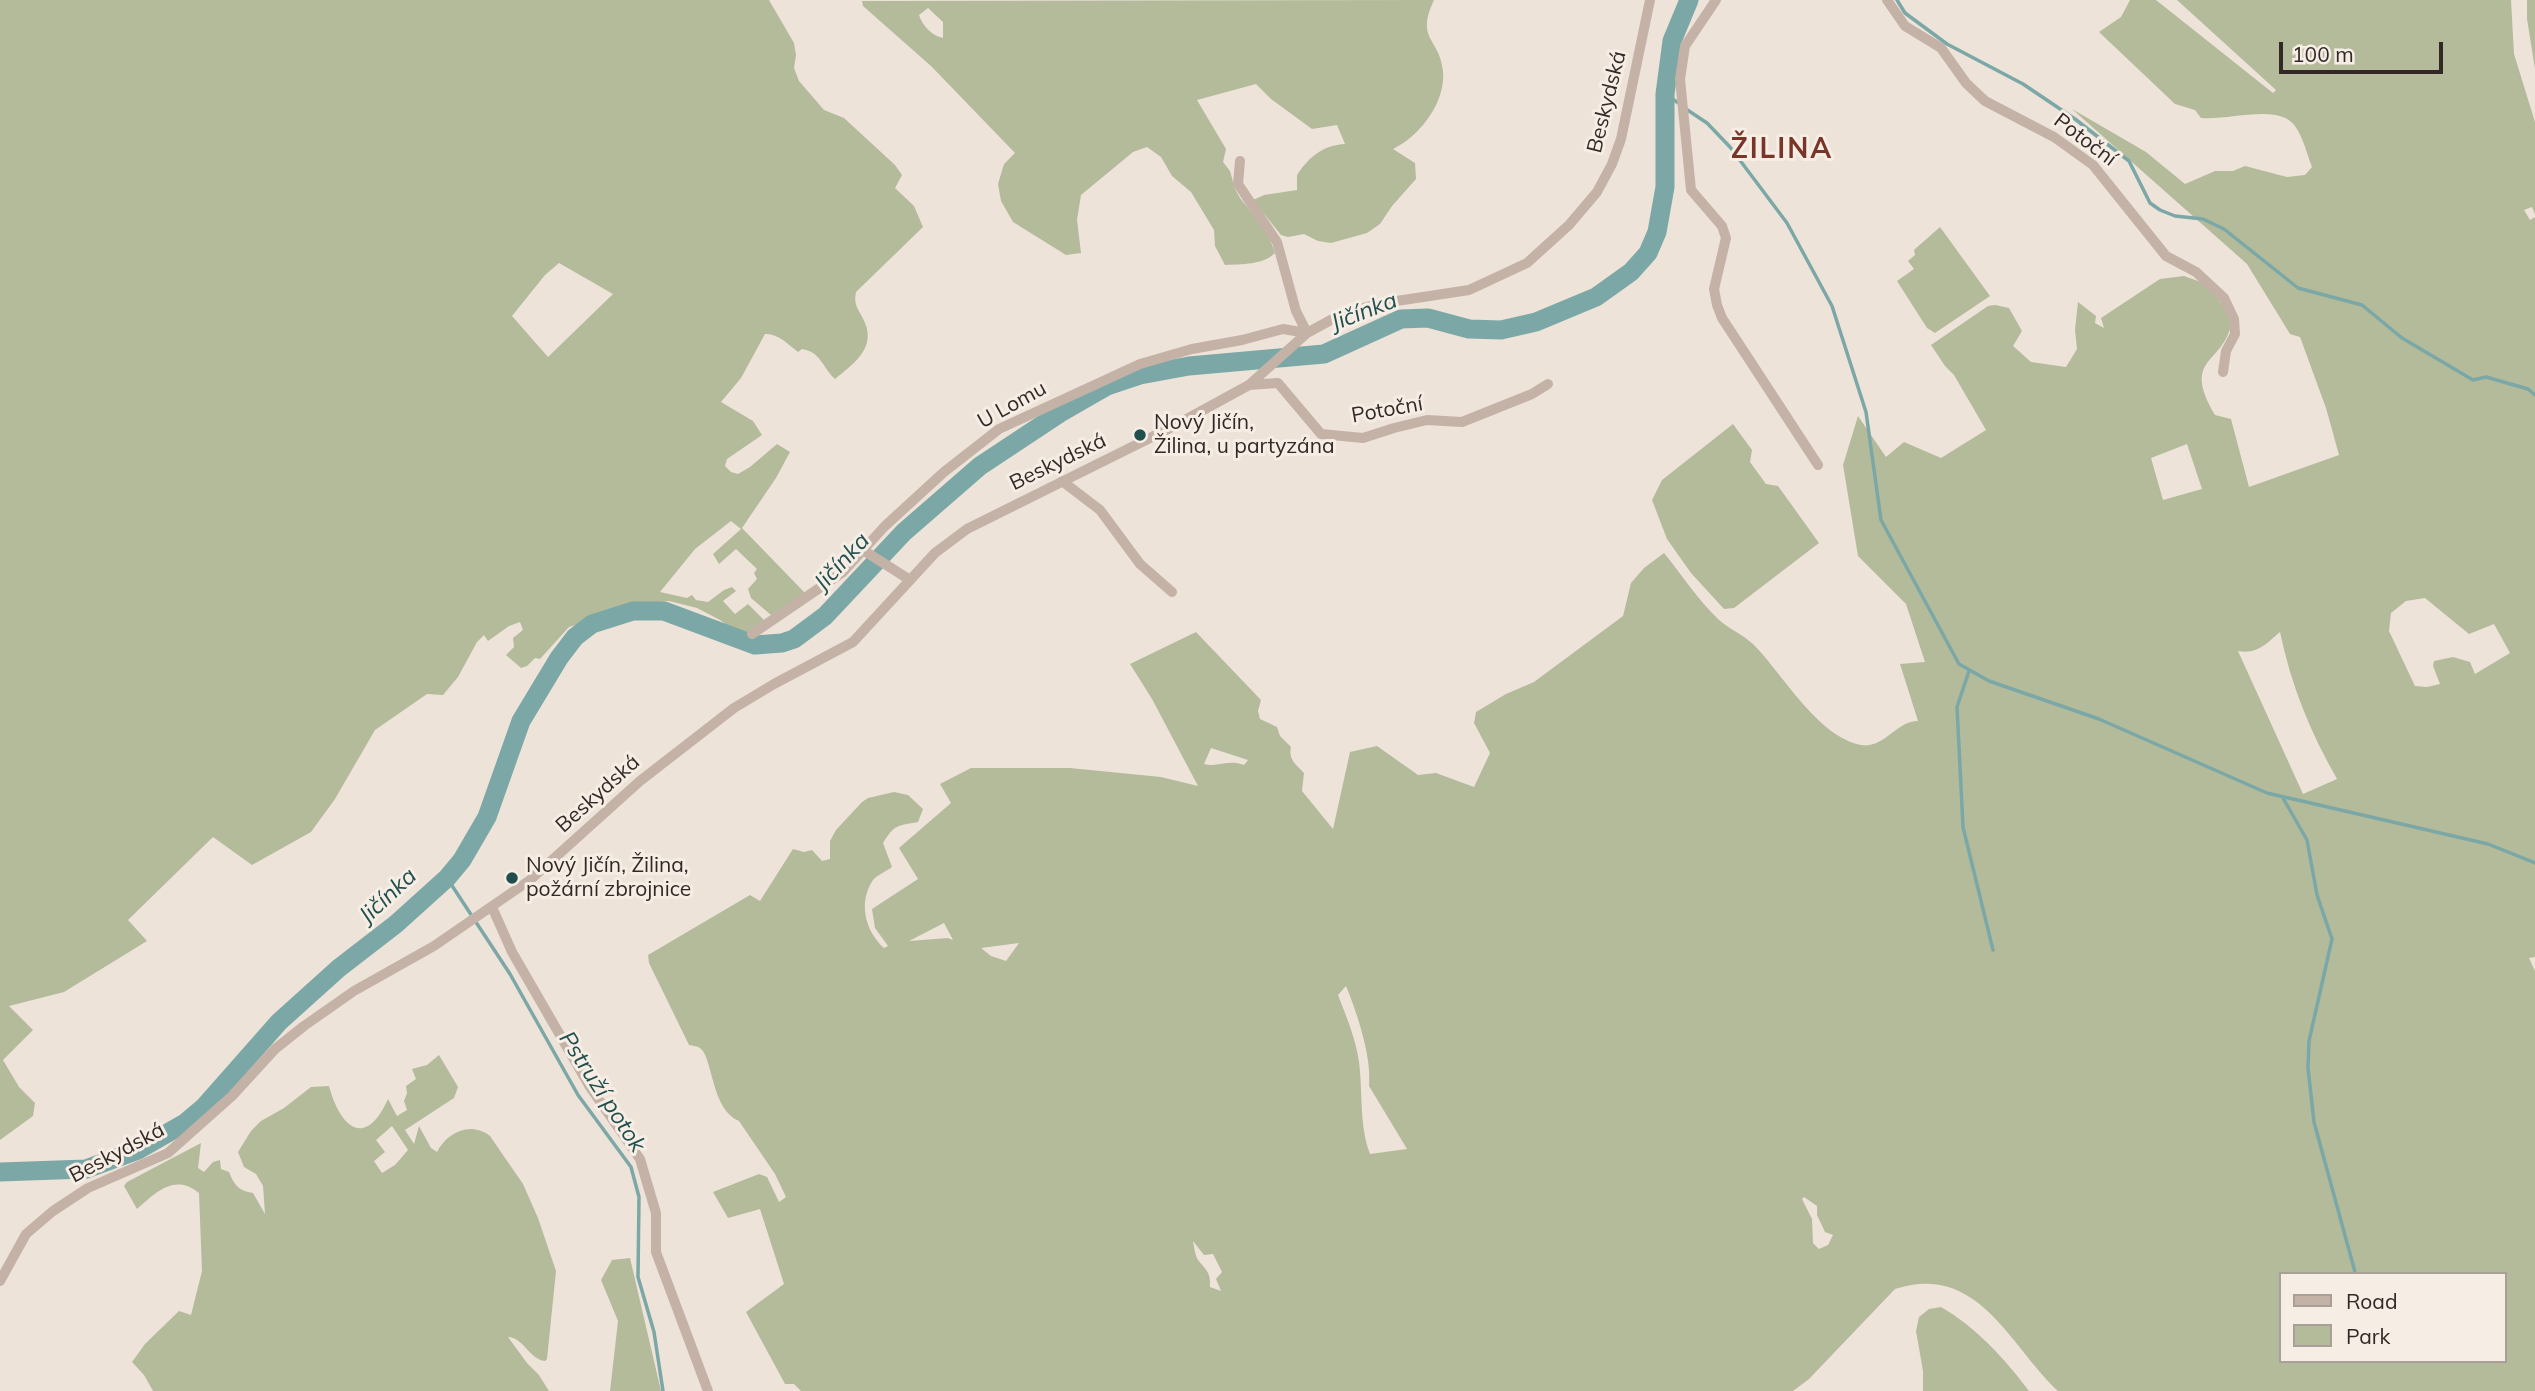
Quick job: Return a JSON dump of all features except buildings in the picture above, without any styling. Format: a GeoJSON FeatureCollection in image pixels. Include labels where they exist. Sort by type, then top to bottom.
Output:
{"type":"FeatureCollection","features":[{"type":"Feature","properties":{"kind":"street","name":"Beskydská"},"geometry":{"type":"LineString","coordinates":[[0,1281],[26,1234],[52,1211],[88,1188],[168,1153],[232,1096],[275,1049],[304,1026],[355,990],[466,925],[530,880],[640,781],[734,708],[853,642],[935,553],[967,529],[1192,418],[1252,382],[1307,333],[1340,315],[1377,304],[1457,292],[1495,279],[1527,263],[1569,225],[1597,192],[1621,139],[1650,0]]}},
{"type":"Feature","properties":{"kind":"street"},"geometry":{"type":"LineString","coordinates":[[1716,0],[1685,46],[1682,68],[1684,127],[1690,190],[1725,231],[1725,245],[1714,289],[1722,318],[1818,465]]}},
{"type":"Feature","properties":{"kind":"street","name":"Potoční"},"geometry":{"type":"LineString","coordinates":[[1887,0],[1905,26],[1941,48],[1966,83],[1985,100],[2054,137],[2093,165],[2166,256],[2196,272],[2224,298],[2234,318],[2235,334],[2226,351],[2223,372]]}},
{"type":"Feature","properties":{"kind":"street"},"geometry":{"type":"LineString","coordinates":[[1240,161],[1238,184],[1277,242],[1296,312],[1307,333]]}},
{"type":"Feature","properties":{"kind":"street","name":"U Lomu"},"geometry":{"type":"LineString","coordinates":[[752,634],[843,572],[885,526],[944,472],[999,429],[1140,365],[1192,348],[1242,340],[1283,329],[1307,333]]}},
{"type":"Feature","properties":{"kind":"street","name":"Potoční"},"geometry":{"type":"LineString","coordinates":[[1252,382],[1278,383],[1321,434],[1363,438],[1427,420],[1462,422],[1532,394],[1548,384]]}},
{"type":"Feature","properties":{"kind":"street"},"geometry":{"type":"LineString","coordinates":[[1062,481],[1100,510],[1140,564],[1172,592]]}},
{"type":"Feature","properties":{"kind":"street"},"geometry":{"type":"LineString","coordinates":[[863,550],[910,580]]}},
{"type":"Feature","properties":{"kind":"street"},"geometry":{"type":"LineString","coordinates":[[489,910],[590,1087],[640,1159],[656,1213],[656,1252],[708,1391]]}},
{"type":"Feature","properties":{"kind":"green space"},"geometry":{"type":"Polygon","coordinates":[[[0,0],[769,0],[794,43],[794,68],[799,81],[824,110],[844,118],[895,165],[902,175],[895,188],[914,206],[923,227],[856,292],[856,305],[868,332],[865,348],[848,368],[835,379],[813,353],[802,349],[798,352],[779,337],[765,334],[741,378],[721,402],[753,421],[762,435],[727,459],[725,466],[731,472],[738,474],[750,467],[777,444],[790,452],[742,528],[806,594],[771,615],[751,598],[748,589],[757,579],[754,573],[757,569],[736,549],[719,564],[713,554],[741,529],[731,521],[695,549],[660,592],[687,598],[692,595],[696,600],[708,602],[732,587],[736,591],[723,601],[735,614],[748,604],[765,621],[749,635],[742,637],[720,620],[697,608],[669,601],[640,604],[569,627],[540,659],[535,658],[521,668],[506,655],[514,647],[513,638],[523,630],[520,622],[509,626],[488,641],[484,635],[477,642],[458,677],[443,695],[427,694],[375,730],[335,799],[311,832],[252,865],[213,837],[128,920],[147,941],[64,992],[9,1006],[33,1030],[3,1060],[19,1087],[35,1103],[33,1116],[0,1140],[0,0]],[[559,263],[545,275],[512,316],[548,357],[613,294],[559,263]]]}},
{"type":"Feature","properties":{"kind":"green space"},"geometry":{"type":"Polygon","coordinates":[[[1434,0],[1427,23],[1430,38],[1441,60],[1443,83],[1436,106],[1429,117],[1413,136],[1393,149],[1415,163],[1416,179],[1380,224],[1367,233],[1331,243],[1318,241],[1304,234],[1288,237],[1281,235],[1253,200],[1264,195],[1297,190],[1297,175],[1306,163],[1323,150],[1345,144],[1337,125],[1312,129],[1271,99],[1256,84],[1197,100],[1226,149],[1223,162],[1230,171],[1235,189],[1267,231],[1275,253],[1258,262],[1225,265],[1215,246],[1214,230],[1191,192],[1172,176],[1161,157],[1147,147],[1133,152],[1081,195],[1077,220],[1081,253],[1066,255],[1013,222],[1001,201],[998,184],[1004,164],[1015,153],[931,66],[863,6],[862,1],[1434,0]],[[928,8],[919,15],[928,30],[943,38],[943,22],[928,8]]]}},
{"type":"Feature","properties":{"kind":"green space"},"geometry":{"type":"Polygon","coordinates":[[[2130,0],[2156,0],[2273,93],[2276,90],[2177,0],[2511,0],[2514,54],[2535,122],[2535,214],[2532,207],[2524,210],[2530,220],[2535,217],[2535,957],[2529,958],[2535,971],[2535,1391],[2058,1391],[2007,1331],[1970,1297],[1949,1287],[1924,1284],[1895,1289],[1809,1379],[1793,1391],[801,1391],[794,1384],[785,1384],[746,1312],[784,1284],[760,1209],[728,1218],[713,1192],[759,1174],[767,1177],[779,1202],[786,1197],[775,1174],[739,1121],[723,1106],[704,1053],[699,1047],[689,1045],[649,963],[648,955],[750,895],[760,901],[793,849],[804,852],[812,850],[822,861],[830,859],[830,841],[836,830],[868,798],[894,792],[908,795],[923,809],[918,822],[897,827],[883,843],[892,867],[877,876],[868,889],[865,907],[868,925],[884,948],[888,946],[875,928],[872,909],[918,879],[899,848],[951,803],[940,784],[971,768],[1070,768],[1161,777],[1198,786],[1152,699],[1130,664],[1196,632],[1261,700],[1258,711],[1260,719],[1277,727],[1280,736],[1291,747],[1292,759],[1304,773],[1302,791],[1333,829],[1350,752],[1377,746],[1418,775],[1436,773],[1474,787],[1490,753],[1474,723],[1476,712],[1506,694],[1534,682],[1623,616],[1631,583],[1644,568],[1664,553],[1711,612],[1753,644],[1815,717],[1845,739],[1861,745],[1877,743],[1903,725],[1918,721],[1900,664],[1925,662],[1906,604],[1858,556],[1843,465],[1858,416],[1886,457],[1904,442],[1941,458],[1986,430],[1954,375],[1931,345],[1988,306],[2009,308],[2022,331],[2013,346],[2031,362],[2066,367],[2077,349],[2075,330],[2078,302],[2096,316],[2095,323],[2104,328],[2101,318],[2160,279],[2184,276],[2209,285],[2232,320],[2228,335],[2203,371],[2202,381],[2205,396],[2215,415],[2231,419],[2249,487],[2339,455],[2326,408],[2300,337],[2290,334],[2247,264],[2072,109],[2146,152],[2185,184],[2215,171],[2233,171],[2245,166],[2287,177],[2305,175],[2312,167],[2295,126],[2277,115],[2201,118],[2195,110],[2175,104],[2099,32],[2121,17],[2130,0]],[[2187,444],[2151,458],[2163,500],[2202,489],[2187,444]],[[2425,598],[2406,601],[2391,613],[2389,631],[2415,686],[2440,684],[2433,666],[2434,661],[2453,657],[2470,662],[2475,674],[2510,653],[2494,624],[2469,634],[2425,598]],[[2280,632],[2256,650],[2238,651],[2303,794],[2337,779],[2302,708],[2280,632]],[[1211,748],[1204,764],[1244,765],[1248,760],[1211,748]],[[944,923],[909,941],[948,938],[953,940],[944,923]],[[1019,943],[981,948],[991,956],[1006,961],[1019,943]],[[1346,986],[1338,995],[1358,1053],[1363,1120],[1370,1154],[1407,1149],[1369,1086],[1366,1049],[1346,986]],[[1804,1197],[1802,1199],[1812,1219],[1813,1243],[1819,1249],[1828,1245],[1833,1235],[1825,1232],[1817,1215],[1817,1206],[1804,1197]],[[1193,1241],[1198,1260],[1209,1275],[1210,1287],[1221,1291],[1216,1279],[1222,1272],[1213,1254],[1204,1255],[1193,1241]]]}},
{"type":"Feature","properties":{"kind":"green space"},"geometry":{"type":"Polygon","coordinates":[[[2527,0],[2535,0],[2535,69],[2527,19],[2527,0]]]}},
{"type":"Feature","properties":{"kind":"green space"},"geometry":{"type":"Polygon","coordinates":[[[1940,227],[1990,296],[1935,333],[1927,328],[1897,281],[1914,269],[1908,261],[1915,255],[1914,250],[1940,227]]]}},
{"type":"Feature","properties":{"kind":"green space"},"geometry":{"type":"Polygon","coordinates":[[[1733,424],[1752,450],[1750,462],[1766,484],[1778,486],[1819,543],[1734,608],[1724,609],[1691,573],[1667,539],[1652,500],[1662,480],[1733,424]]]}},
{"type":"Feature","properties":{"kind":"green space"},"geometry":{"type":"Polygon","coordinates":[[[439,1055],[458,1087],[454,1098],[405,1130],[414,1144],[419,1126],[431,1148],[437,1152],[447,1139],[460,1131],[475,1129],[490,1136],[523,1184],[538,1218],[556,1271],[547,1359],[539,1359],[518,1340],[508,1337],[549,1391],[153,1391],[132,1362],[145,1344],[179,1311],[191,1315],[202,1271],[199,1193],[182,1185],[166,1187],[137,1209],[124,1186],[127,1182],[201,1143],[198,1168],[204,1172],[213,1162],[220,1160],[221,1169],[229,1172],[241,1189],[253,1193],[265,1214],[263,1186],[256,1174],[244,1167],[238,1152],[261,1121],[284,1108],[311,1087],[329,1086],[346,1122],[362,1128],[371,1124],[388,1099],[397,1116],[407,1110],[404,1101],[406,1086],[416,1079],[412,1069],[427,1065],[439,1055]],[[392,1126],[376,1140],[385,1152],[374,1161],[382,1173],[395,1165],[408,1150],[392,1126]]]}},
{"type":"Feature","properties":{"kind":"green space"},"geometry":{"type":"Polygon","coordinates":[[[630,1258],[661,1391],[610,1391],[618,1321],[601,1280],[612,1260],[630,1258]]]}},
{"type":"Feature","properties":{"kind":"green space"},"geometry":{"type":"Polygon","coordinates":[[[1941,1307],[1966,1324],[1989,1345],[2029,1391],[1923,1391],[1923,1371],[1916,1331],[1919,1317],[1929,1309],[1941,1307]]]}},
{"type":"Feature","properties":{"kind":"waterway","name":"Jičínka"},"geometry":{"type":"LineString","coordinates":[[0,1172],[86,1169],[138,1150],[185,1123],[204,1107],[279,1022],[339,968],[396,924],[447,878],[462,860],[487,817],[521,721],[559,658],[575,637],[592,624],[633,611],[664,611],[755,645],[782,643],[794,639],[825,616],[904,532],[980,466],[1060,413],[1107,386],[1140,375],[1189,366],[1324,354],[1401,319],[1428,318],[1469,329],[1501,330],[1536,322],[1596,297],[1631,272],[1648,253],[1657,232],[1665,187],[1665,94],[1672,41],[1689,0]]}},
{"type":"Feature","properties":{"kind":"waterway"},"geometry":{"type":"LineString","coordinates":[[1897,0],[1905,13],[1947,44],[2023,84],[2075,119],[2129,161],[2150,203],[2160,210],[2175,216],[2203,219],[2224,229],[2298,288],[2362,305],[2402,338],[2473,380],[2486,377],[2528,389],[2535,395]]}},
{"type":"Feature","properties":{"kind":"waterway"},"geometry":{"type":"LineString","coordinates":[[1665,94],[1680,104]]}},
{"type":"Feature","properties":{"kind":"waterway"},"geometry":{"type":"LineString","coordinates":[[1686,109],[1707,123],[1730,147],[1787,223],[1832,306],[1866,412],[1881,520],[1959,664],[1989,681],[2099,719],[2267,793],[2488,844],[2535,863]]}},
{"type":"Feature","properties":{"kind":"waterway"},"geometry":{"type":"LineString","coordinates":[[1969,671],[1957,707],[1963,827],[1993,950]]}},
{"type":"Feature","properties":{"kind":"waterway"},"geometry":{"type":"LineString","coordinates":[[2283,798],[2307,840],[2317,895],[2332,939],[2309,1041],[2308,1068],[2314,1122],[2355,1272]]}},
{"type":"Feature","properties":{"kind":"waterway","name":"Pstruží potok"},"geometry":{"type":"LineString","coordinates":[[447,878],[510,974],[578,1095],[631,1167],[639,1197],[638,1277],[654,1332],[663,1391]]}},
{"type":"Feature","properties":{"kind":"place","name":"Nový Jičín, Žilina, u partyzána"},"geometry":{"type":"Point","coordinates":[1140,435]}},
{"type":"Feature","properties":{"kind":"place","name":"Nový Jičín, Žilina, požární zbrojnice"},"geometry":{"type":"Point","coordinates":[512,878]}},
{"type":"Feature","properties":{"kind":"district","name":"ŽILINA"},"geometry":{"type":"Point","coordinates":[1782,150]}}]}
